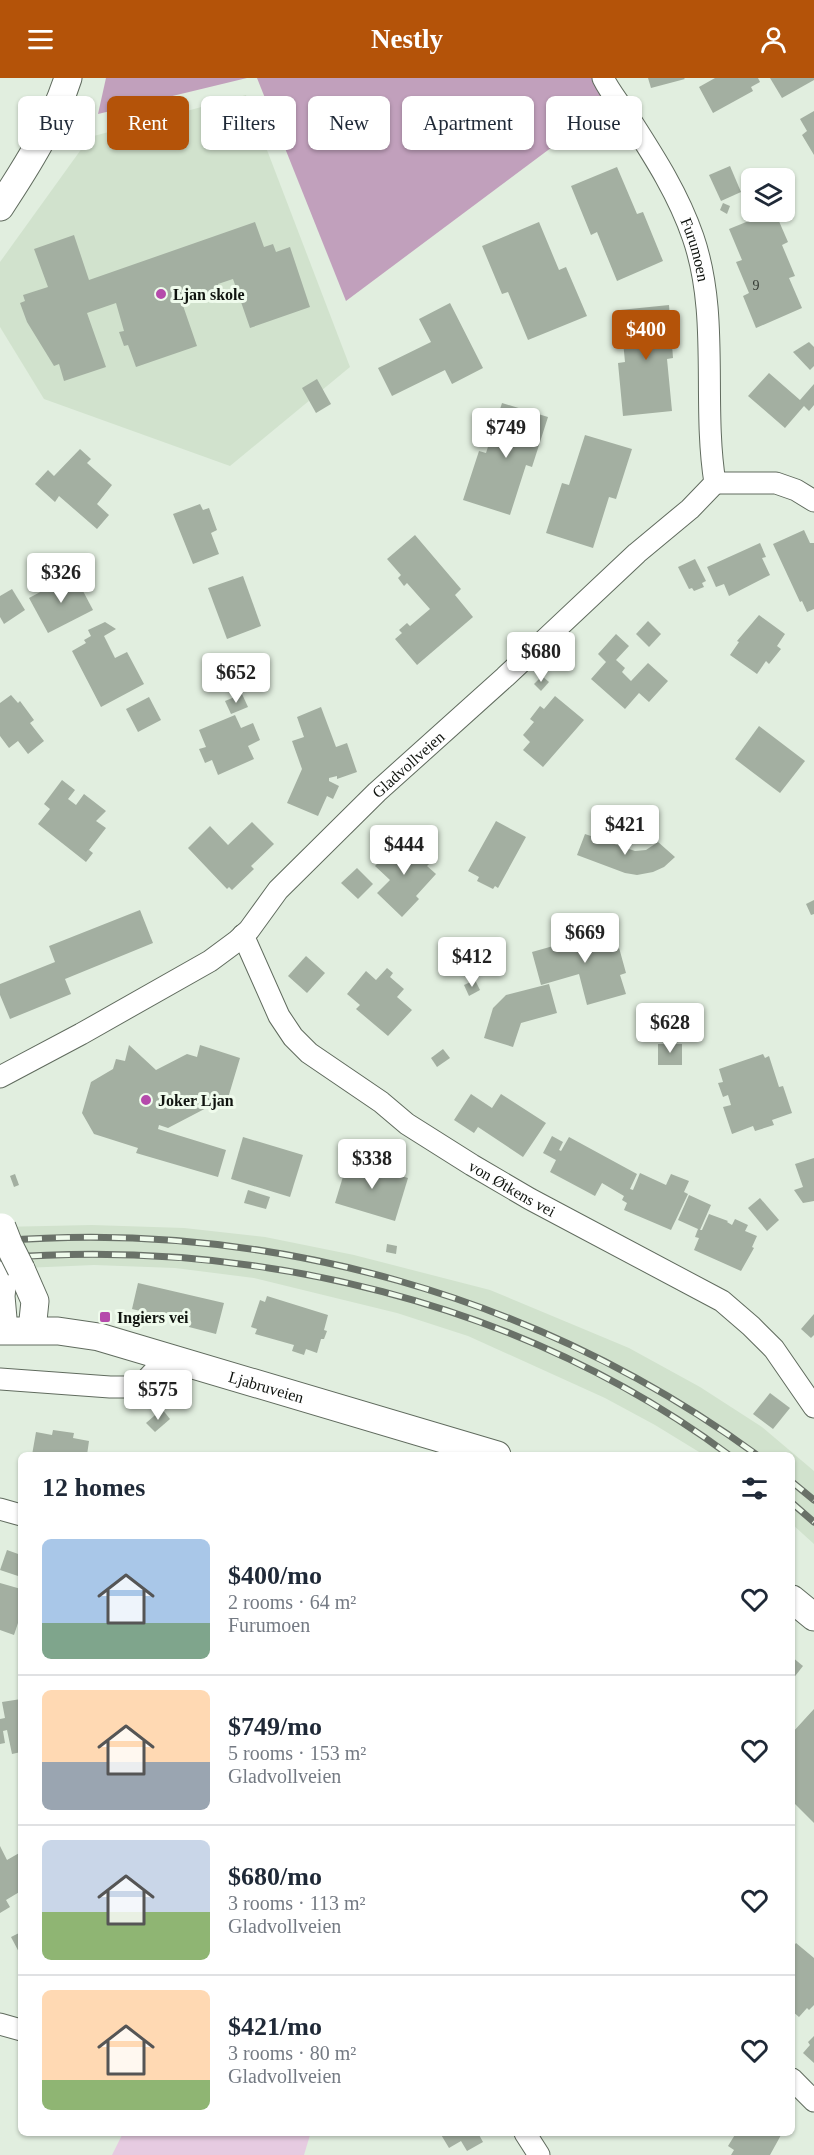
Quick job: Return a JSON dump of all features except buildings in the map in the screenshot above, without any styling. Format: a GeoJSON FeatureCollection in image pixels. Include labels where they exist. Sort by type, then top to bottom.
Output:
{"type":"FeatureCollection","features":[{"type":"Feature","properties":{"kind":"street"},"geometry":{"type":"LineString","coordinates":[[0,207],[36,152],[68,78]]}},
{"type":"Feature","properties":{"kind":"street","name":"Furumoen"},"geometry":{"type":"LineString","coordinates":[[603,78],[610,94],[621,106],[670,183],[694,240],[707,293],[709,407],[715,483]]}},
{"type":"Feature","properties":{"kind":"street"},"geometry":{"type":"LineString","coordinates":[[715,483],[776,483],[796,490],[814,501]]}},
{"type":"Feature","properties":{"kind":"street","name":"Gladvollveien"},"geometry":{"type":"LineString","coordinates":[[0,1077],[210,961],[243,935],[278,890],[377,792],[505,677],[630,559],[690,509],[715,483]]}},
{"type":"Feature","properties":{"kind":"street","name":"von Øtkens vei"},"geometry":{"type":"LineString","coordinates":[[243,935],[279,1016],[293,1037],[309,1053],[381,1102],[407,1124],[472,1165],[722,1301],[774,1349],[814,1407]]}},
{"type":"Feature","properties":{"kind":"street"},"geometry":{"type":"LineString","coordinates":[[7,1246],[35,1301],[32,1330]]}},
{"type":"Feature","properties":{"kind":"street"},"geometry":{"type":"LineString","coordinates":[[2,1331],[1,1296],[7,1246]]}},
{"type":"Feature","properties":{"kind":"street","name":"Ljabruveien"},"geometry":{"type":"LineString","coordinates":[[2,1331],[32,1330],[99,1337],[166,1359],[487,1452]]}},
{"type":"Feature","properties":{"kind":"street"},"geometry":{"type":"LineString","coordinates":[[0,1379],[129,1387],[146,1380],[166,1359]]}},
{"type":"Feature","properties":{"kind":"street"},"geometry":{"type":"LineString","coordinates":[[0,1509],[18,1514]]}},
{"type":"Feature","properties":{"kind":"street"},"geometry":{"type":"LineString","coordinates":[[795,1601],[814,1617]]}},
{"type":"Feature","properties":{"kind":"street"},"geometry":{"type":"LineString","coordinates":[[0,2024],[18,2029]]}},
{"type":"Feature","properties":{"kind":"street"},"geometry":{"type":"LineString","coordinates":[[795,2082],[814,2101]]}},
{"type":"Feature","properties":{"kind":"street"},"geometry":{"type":"LineString","coordinates":[[527,2136],[539,2155]]}},
{"type":"Feature","properties":{"kind":"shaded area"},"geometry":{"type":"Polygon","coordinates":[[[106,78],[247,78],[172,96],[107,96],[107,112],[98,114],[106,78]]]}},
{"type":"Feature","properties":{"kind":"shaded area"},"geometry":{"type":"Polygon","coordinates":[[[257,78],[601,78],[605,96],[546,96],[546,150],[548,150],[346,301],[286,150],[296,150],[296,96],[264,96],[257,78]]]}},
{"type":"Feature","properties":{"kind":"shaded area","name":"Ljan skole"},"geometry":{"type":"Polygon","coordinates":[[[201,107],[201,150],[267,150],[350,367],[230,466],[44,399],[0,327],[0,262],[81,150],[95,150],[95,136],[107,132],[107,150],[189,150],[189,110],[201,107]]]}},
{"type":"Feature","properties":{"kind":"shaded area"},"geometry":{"type":"Polygon","coordinates":[[[92,1225],[184,1228],[265,1237],[354,1255],[490,1290],[629,1348],[700,1387],[762,1427],[792,1452],[699,1452],[605,1398],[468,1336],[397,1313],[254,1278],[175,1268],[94,1265],[0,1269],[0,1227],[92,1225]]]}},
{"type":"Feature","properties":{"kind":"shaded area"},"geometry":{"type":"Polygon","coordinates":[[[795,1455],[814,1471],[814,1544],[795,1527],[795,1455]]]}},
{"type":"Feature","properties":{"kind":"shaded area"},"geometry":{"type":"Polygon","coordinates":[[[122,2136],[310,2136],[304,2155],[112,2155],[122,2136]]]}},
{"type":"Feature","properties":{"kind":"railway"},"geometry":{"type":"LineString","coordinates":[[0,1241],[101,1237],[201,1243],[300,1257],[398,1280],[493,1312],[585,1352],[673,1400],[752,1452]]}},
{"type":"Feature","properties":{"kind":"railway"},"geometry":{"type":"LineString","coordinates":[[0,1258],[96,1254],[192,1259],[288,1271],[382,1292],[475,1320],[564,1357],[649,1402],[724,1452]]}},
{"type":"Feature","properties":{"kind":"railway"},"geometry":{"type":"LineString","coordinates":[[795,1484],[814,1500]]}},
{"type":"Feature","properties":{"kind":"railway"},"geometry":{"type":"LineString","coordinates":[[795,1506],[814,1522]]}},
{"type":"Feature","properties":{"kind":"place","name":"Ljan skole"},"geometry":{"type":"Point","coordinates":[161,294]}},
{"type":"Feature","properties":{"kind":"place","name":"Joker Ljan"},"geometry":{"type":"Point","coordinates":[146,1100]}},
{"type":"Feature","properties":{"kind":"place","name":"Ingiers vei"},"geometry":{"type":"Point","coordinates":[105,1317]}}]}
